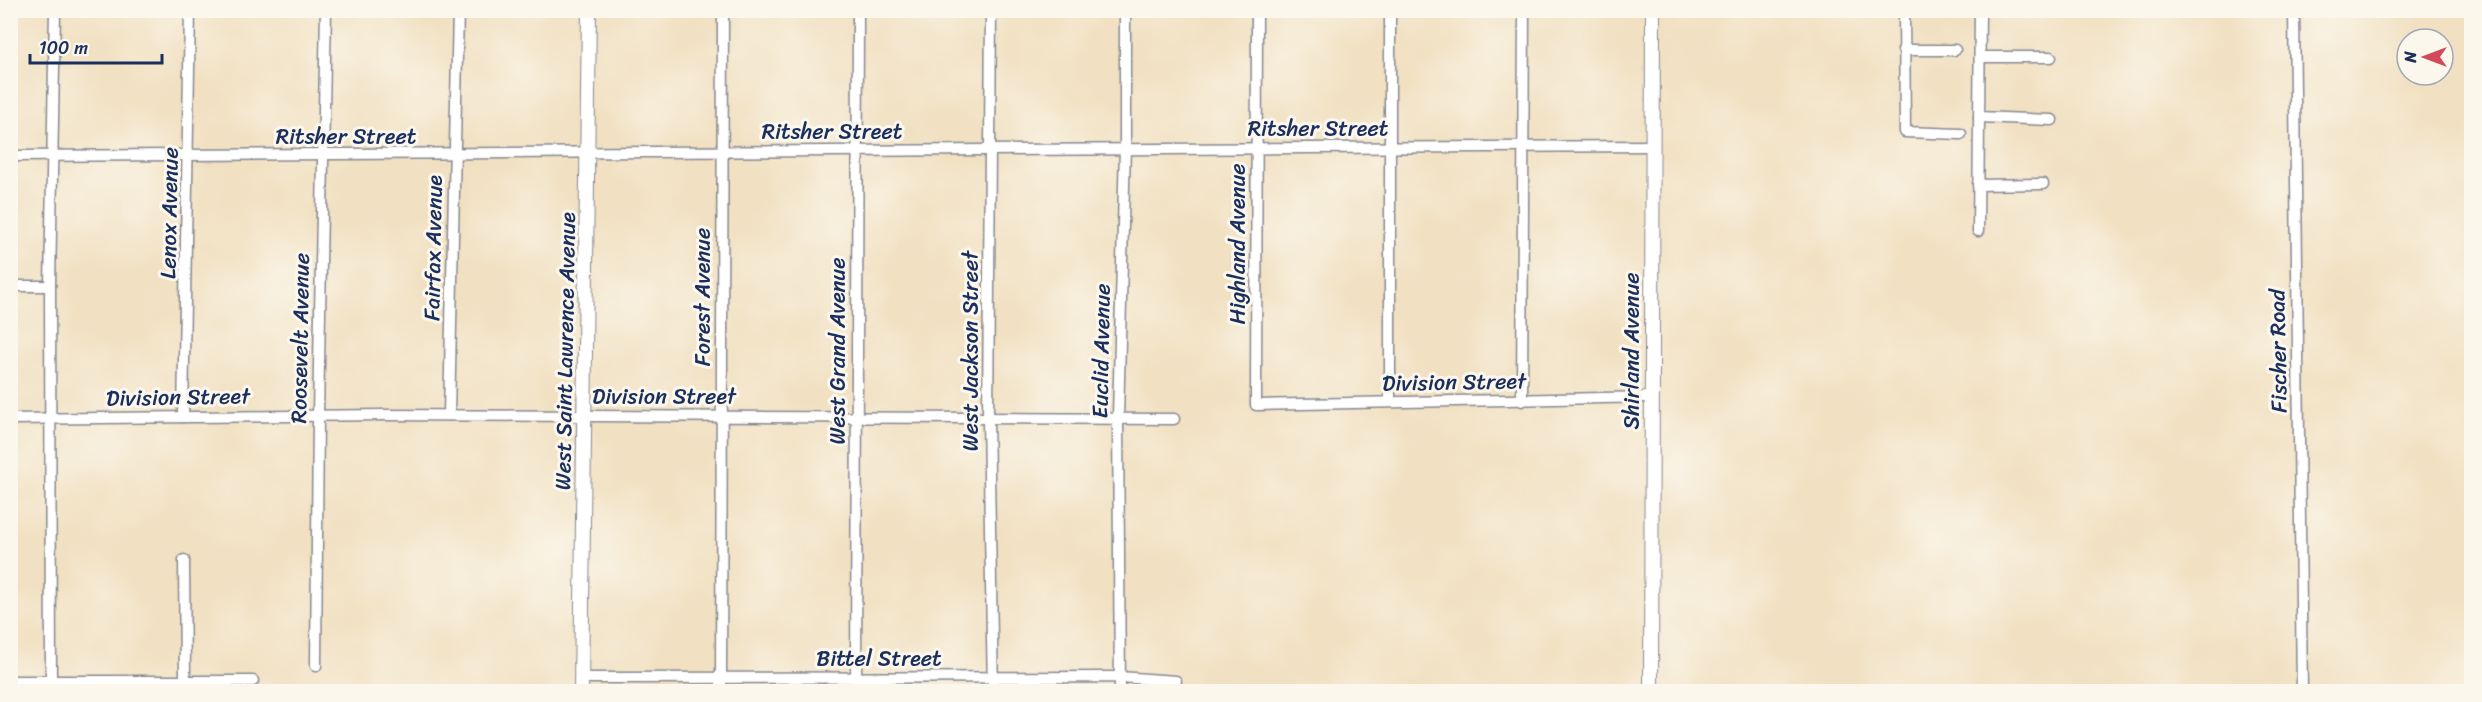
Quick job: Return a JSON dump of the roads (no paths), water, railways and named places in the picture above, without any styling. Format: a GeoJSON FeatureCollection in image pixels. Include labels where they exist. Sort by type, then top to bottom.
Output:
{"type":"FeatureCollection","features":[{"type":"Feature","properties":{"kind":"street"},"geometry":{"type":"LineString","coordinates":[[51,686],[50,286],[55,10]]}},
{"type":"Feature","properties":{"kind":"street","name":"Lenox Avenue"},"geometry":{"type":"LineString","coordinates":[[183,417],[190,156],[190,10]]}},
{"type":"Feature","properties":{"kind":"street","name":"Roosevelt Avenue"},"geometry":{"type":"LineString","coordinates":[[316,666],[318,415],[326,10]]}},
{"type":"Feature","properties":{"kind":"street","name":"Fairfax Avenue"},"geometry":{"type":"LineString","coordinates":[[449,415],[458,10]]}},
{"type":"Feature","properties":{"kind":"street","name":"West Saint Lawrence Avenue"},"geometry":{"type":"LineString","coordinates":[[581,685],[589,10]]}},
{"type":"Feature","properties":{"kind":"street","name":"Forest Avenue"},"geometry":{"type":"LineString","coordinates":[[721,692],[720,416],[723,10]]}},
{"type":"Feature","properties":{"kind":"street","name":"West Grand Avenue"},"geometry":{"type":"LineString","coordinates":[[856,692],[858,10]]}},
{"type":"Feature","properties":{"kind":"street","name":"West Jackson Street"},"geometry":{"type":"LineString","coordinates":[[991,10],[988,419],[993,692]]}},
{"type":"Feature","properties":{"kind":"street","name":"Euclid Avenue"},"geometry":{"type":"LineString","coordinates":[[1120,692],[1118,418],[1125,147],[1125,10]]}},
{"type":"Feature","properties":{"kind":"street","name":"Highland Avenue"},"geometry":{"type":"LineString","coordinates":[[1256,405],[1257,10]]}},
{"type":"Feature","properties":{"kind":"street"},"geometry":{"type":"LineString","coordinates":[[1390,10],[1390,401]]}},
{"type":"Feature","properties":{"kind":"street"},"geometry":{"type":"LineString","coordinates":[[1522,401],[1524,10]]}},
{"type":"Feature","properties":{"kind":"street","name":"Shirland Avenue"},"geometry":{"type":"LineString","coordinates":[[1651,692],[1653,10]]}},
{"type":"Feature","properties":{"kind":"street"},"geometry":{"type":"LineString","coordinates":[[1904,10],[1905,132],[1961,134]]}},
{"type":"Feature","properties":{"kind":"street"},"geometry":{"type":"LineString","coordinates":[[1978,231],[1980,10]]}},
{"type":"Feature","properties":{"kind":"street","name":"Fischer Road"},"geometry":{"type":"LineString","coordinates":[[2294,10],[2302,692]]}},
{"type":"Feature","properties":{"kind":"street"},"geometry":{"type":"LineString","coordinates":[[1904,50],[1955,50]]}},
{"type":"Feature","properties":{"kind":"street"},"geometry":{"type":"LineString","coordinates":[[1980,57],[2051,57]]}},
{"type":"Feature","properties":{"kind":"street"},"geometry":{"type":"LineString","coordinates":[[1979,117],[2052,120]]}},
{"type":"Feature","properties":{"kind":"street","name":"Ritsher Street"},"geometry":{"type":"LineString","coordinates":[[10,156],[990,150],[1125,147],[1653,146]]}},
{"type":"Feature","properties":{"kind":"street"},"geometry":{"type":"LineString","coordinates":[[1978,185],[2043,184]]}},
{"type":"Feature","properties":{"kind":"street"},"geometry":{"type":"LineString","coordinates":[[10,286],[50,286]]}},
{"type":"Feature","properties":{"kind":"street","name":"Division Street"},"geometry":{"type":"LineString","coordinates":[[1256,405],[1652,397]]}},
{"type":"Feature","properties":{"kind":"street","name":"Division Street"},"geometry":{"type":"LineString","coordinates":[[10,419],[449,415],[1174,419]]}},
{"type":"Feature","properties":{"kind":"street"},"geometry":{"type":"LineString","coordinates":[[184,560],[185,680]]}},
{"type":"Feature","properties":{"kind":"street","name":"Bittel Street"},"geometry":{"type":"LineString","coordinates":[[581,685],[721,679],[856,678],[1120,677],[1176,681]]}},
{"type":"Feature","properties":{"kind":"street"},"geometry":{"type":"LineString","coordinates":[[10,681],[51,686],[185,680],[254,681]]}}]}
